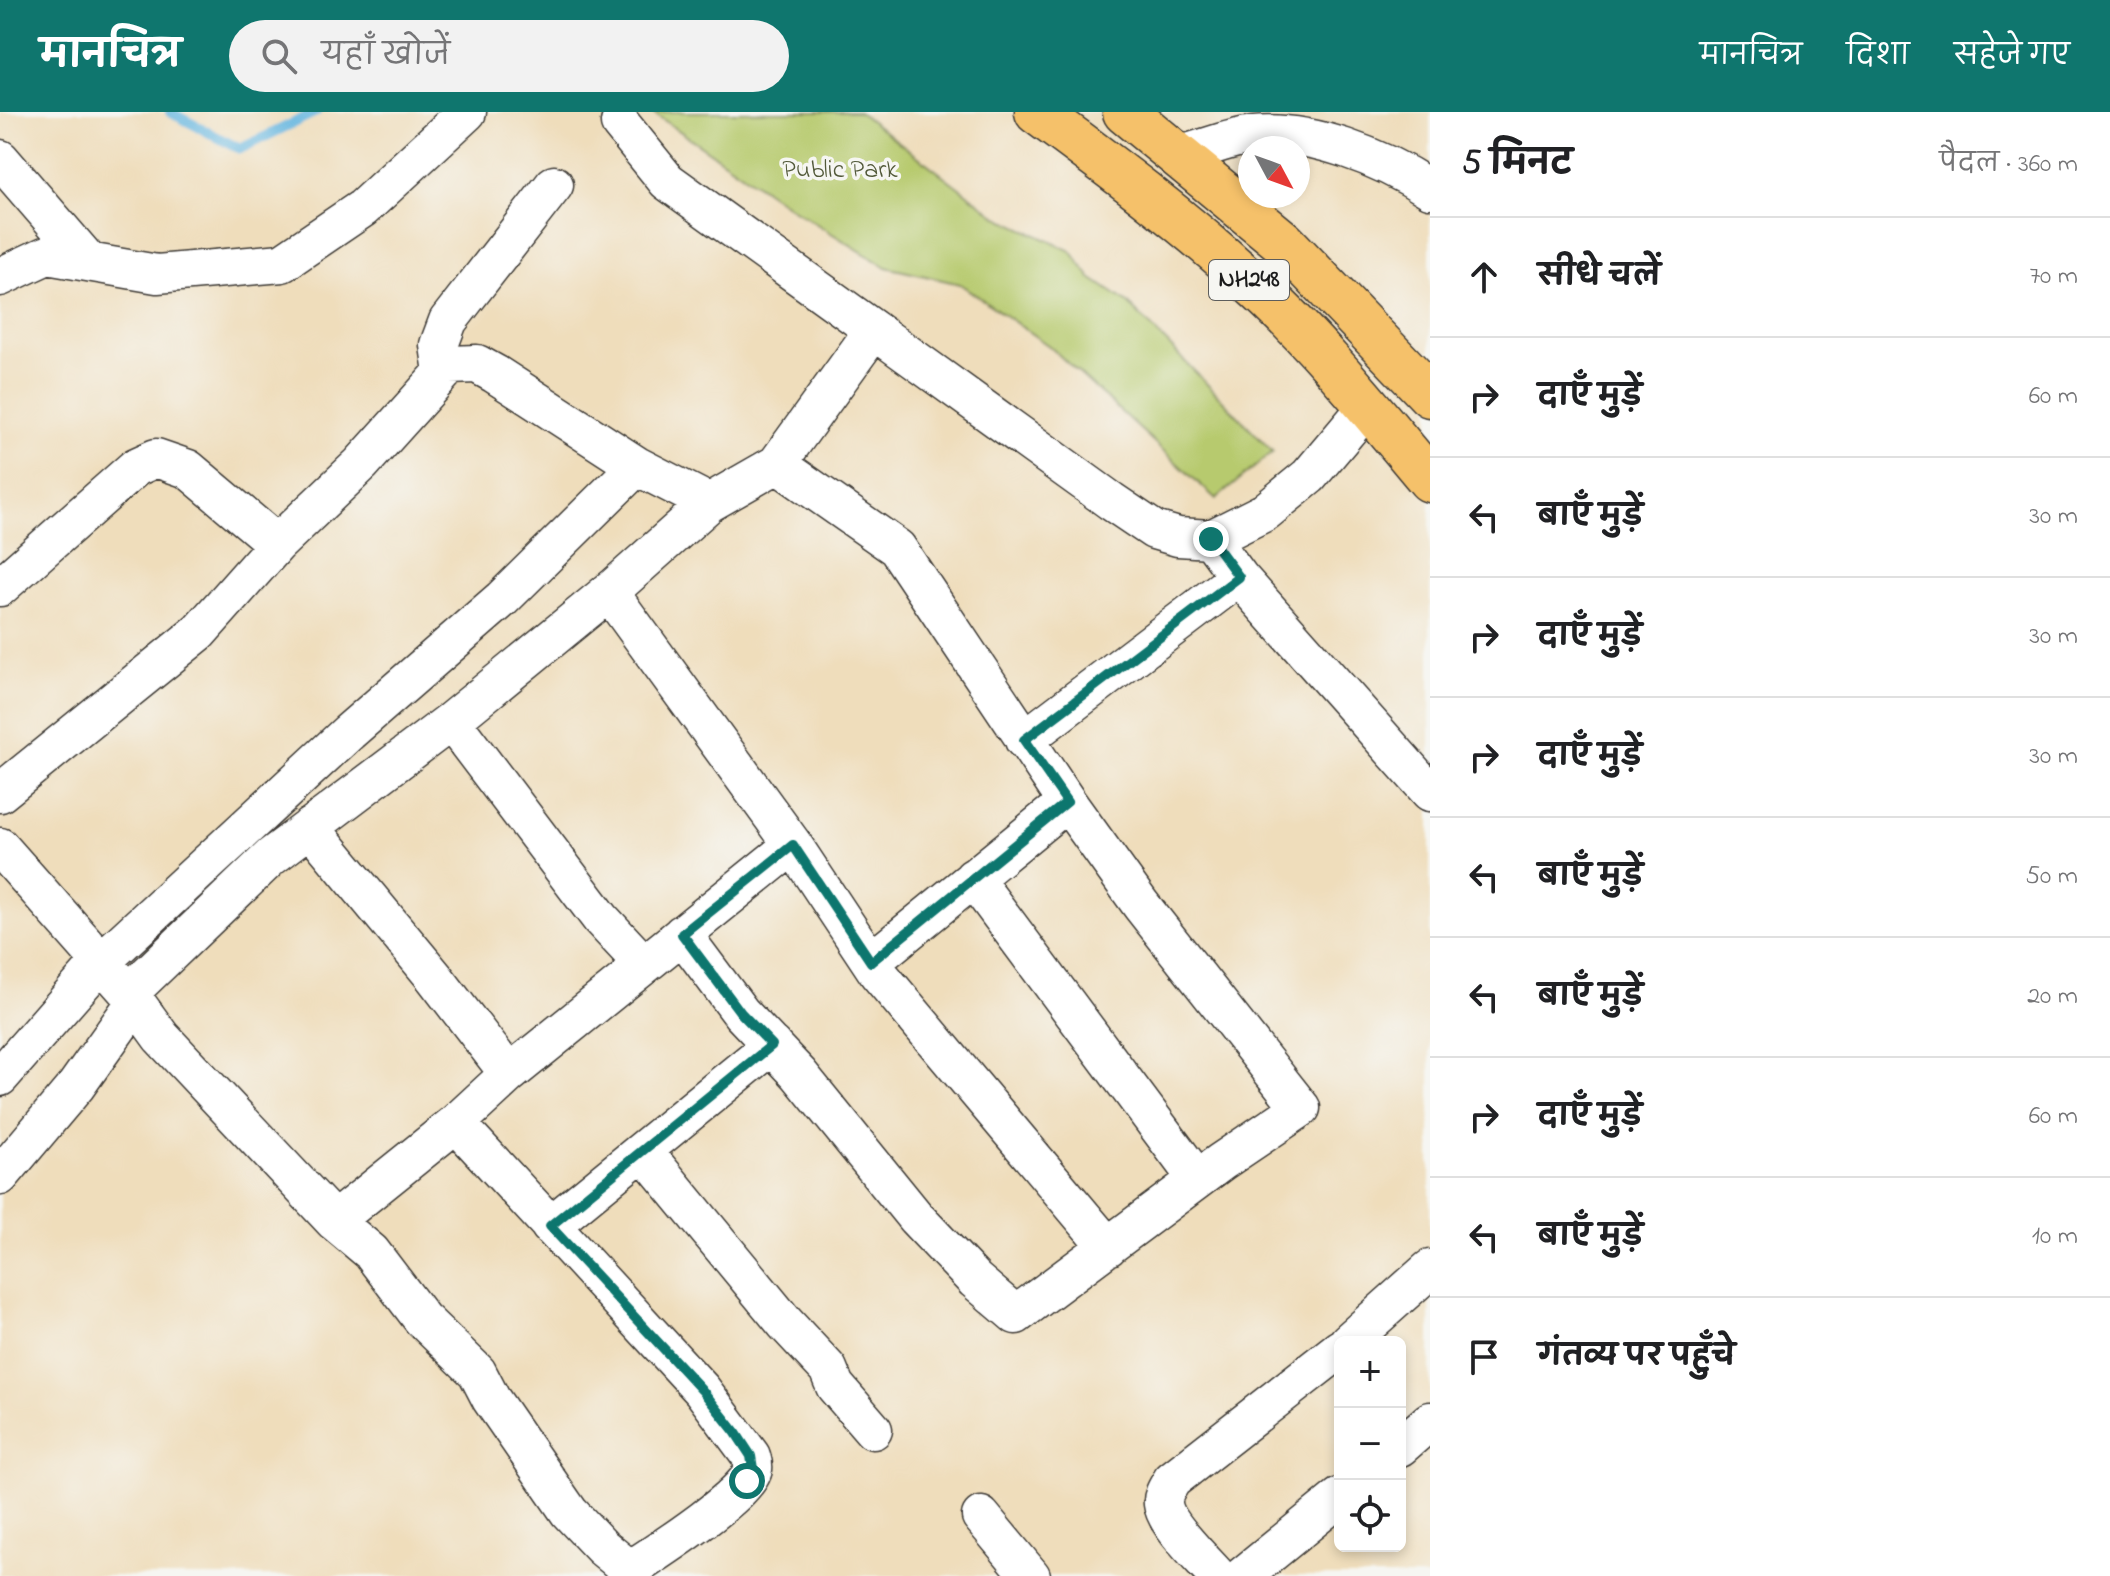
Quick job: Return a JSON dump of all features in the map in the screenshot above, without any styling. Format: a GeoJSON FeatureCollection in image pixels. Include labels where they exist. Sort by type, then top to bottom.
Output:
{"type":"FeatureCollection","features":[{"type":"Feature","properties":{"kind":"highway","name":"NH248"},"geometry":{"type":"LineString","coordinates":[[1037,112],[1137,186],[1248,279],[1358,395],[1430,480]]}},
{"type":"Feature","properties":{"kind":"highway","name":"NH248"},"geometry":{"type":"LineString","coordinates":[[1125,112],[1284,243],[1430,395]]}},
{"type":"Feature","properties":{"kind":"highway"},"geometry":{"type":"LineString","coordinates":[[1358,395],[1383,346]]}},
{"type":"Feature","properties":{"kind":"street"},"geometry":{"type":"LineString","coordinates":[[0,277],[47,255],[157,274],[282,263],[363,208],[467,112]]}},
{"type":"Feature","properties":{"kind":"street"},"geometry":{"type":"LineString","coordinates":[[620,123],[667,181],[1154,530],[1178,537],[1211,539],[1265,512],[1309,476],[1358,395]]}},
{"type":"Feature","properties":{"kind":"street"},"geometry":{"type":"LineString","coordinates":[[1180,155],[1253,135],[1309,138],[1366,158],[1430,189]]}},
{"type":"Feature","properties":{"kind":"street"},"geometry":{"type":"LineString","coordinates":[[0,159],[89,262]]}},
{"type":"Feature","properties":{"kind":"street"},"geometry":{"type":"LineString","coordinates":[[443,372],[439,345],[448,321],[554,185]]}},
{"type":"Feature","properties":{"kind":"street"},"geometry":{"type":"LineString","coordinates":[[0,1176],[76,1086],[132,998],[271,857],[451,721],[609,592],[709,503],[777,464],[874,330]]}},
{"type":"Feature","properties":{"kind":"street"},"geometry":{"type":"LineString","coordinates":[[0,793],[199,632],[277,544],[361,464],[450,365],[477,364],[637,466],[709,503]]}},
{"type":"Feature","properties":{"kind":"street"},"geometry":{"type":"LineString","coordinates":[[0,587],[136,467],[156,458],[188,469],[277,544]]}},
{"type":"Feature","properties":{"kind":"street"},"geometry":{"type":"LineString","coordinates":[[682,934],[741,1013],[772,1045],[916,1218],[975,1280],[1016,1315],[1197,1179],[1301,1108],[1141,905],[1024,740],[897,548],[777,464]]}},
{"type":"Feature","properties":{"kind":"street"},"geometry":{"type":"LineString","coordinates":[[0,1077],[101,962],[349,732],[502,599],[637,466]]}},
{"type":"Feature","properties":{"kind":"street"},"geometry":{"type":"LineString","coordinates":[[1211,539],[1239,577],[1430,792]]}},
{"type":"Feature","properties":{"kind":"street"},"geometry":{"type":"LineString","coordinates":[[1024,740],[1239,577]]}},
{"type":"Feature","properties":{"kind":"street"},"geometry":{"type":"LineString","coordinates":[[609,592],[793,845],[871,962],[1108,1247]]}},
{"type":"Feature","properties":{"kind":"street"},"geometry":{"type":"LineString","coordinates":[[451,721],[601,919],[644,965]]}},
{"type":"Feature","properties":{"kind":"street"},"geometry":{"type":"LineString","coordinates":[[871,962],[1067,802]]}},
{"type":"Feature","properties":{"kind":"street"},"geometry":{"type":"LineString","coordinates":[[310,827],[435,978],[509,1074]]}},
{"type":"Feature","properties":{"kind":"street"},"geometry":{"type":"LineString","coordinates":[[334,1221],[456,1123],[509,1074],[793,845]]}},
{"type":"Feature","properties":{"kind":"street"},"geometry":{"type":"LineString","coordinates":[[0,847],[132,998],[161,1037],[334,1221],[371,1252],[422,1319],[477,1372],[491,1399],[569,1512],[626,1573],[694,1527],[747,1481],[753,1469],[751,1456],[702,1390],[456,1123]]}},
{"type":"Feature","properties":{"kind":"street"},"geometry":{"type":"LineString","coordinates":[[973,878],[1197,1179]]}},
{"type":"Feature","properties":{"kind":"street"},"geometry":{"type":"LineString","coordinates":[[550,1226],[772,1045]]}},
{"type":"Feature","properties":{"kind":"street"},"geometry":{"type":"LineString","coordinates":[[644,1152],[785,1323],[828,1369],[835,1386],[873,1430]]}},
{"type":"Feature","properties":{"kind":"street"},"geometry":{"type":"LineString","coordinates":[[1355,1336],[1430,1269]]}},
{"type":"Feature","properties":{"kind":"street"},"geometry":{"type":"LineString","coordinates":[[1217,1576],[1169,1519],[1163,1506],[1164,1495],[1172,1480],[1334,1354]]}},
{"type":"Feature","properties":{"kind":"street"},"geometry":{"type":"LineString","coordinates":[[1406,1442],[1430,1421]]}},
{"type":"Feature","properties":{"kind":"street"},"geometry":{"type":"LineString","coordinates":[[1243,1576],[1334,1502]]}},
{"type":"Feature","properties":{"kind":"street"},"geometry":{"type":"LineString","coordinates":[[981,1516],[1031,1576]]}},
{"type":"Feature","properties":{"kind":"green space","name":"Public Park"},"geometry":{"type":"Polygon","coordinates":[[[652,112],[859,112],[998,217],[1071,251],[1091,278],[1128,303],[1273,452],[1216,499],[1049,346],[960,284],[886,267],[791,208],[652,112]]]}},
{"type":"Feature","properties":{"kind":"waterway"},"geometry":{"type":"LineString","coordinates":[[170,112],[240,149],[316,112]]}},
{"type":"Feature","properties":{"kind":"route"},"geometry":{"type":"LineString","coordinates":[[747,1481],[753,1469],[751,1456],[736,1433],[702,1390],[550,1226],[772,1045],[741,1013],[682,934],[793,845],[871,962],[1067,802],[1024,740],[1239,577],[1211,539]]}}]}
